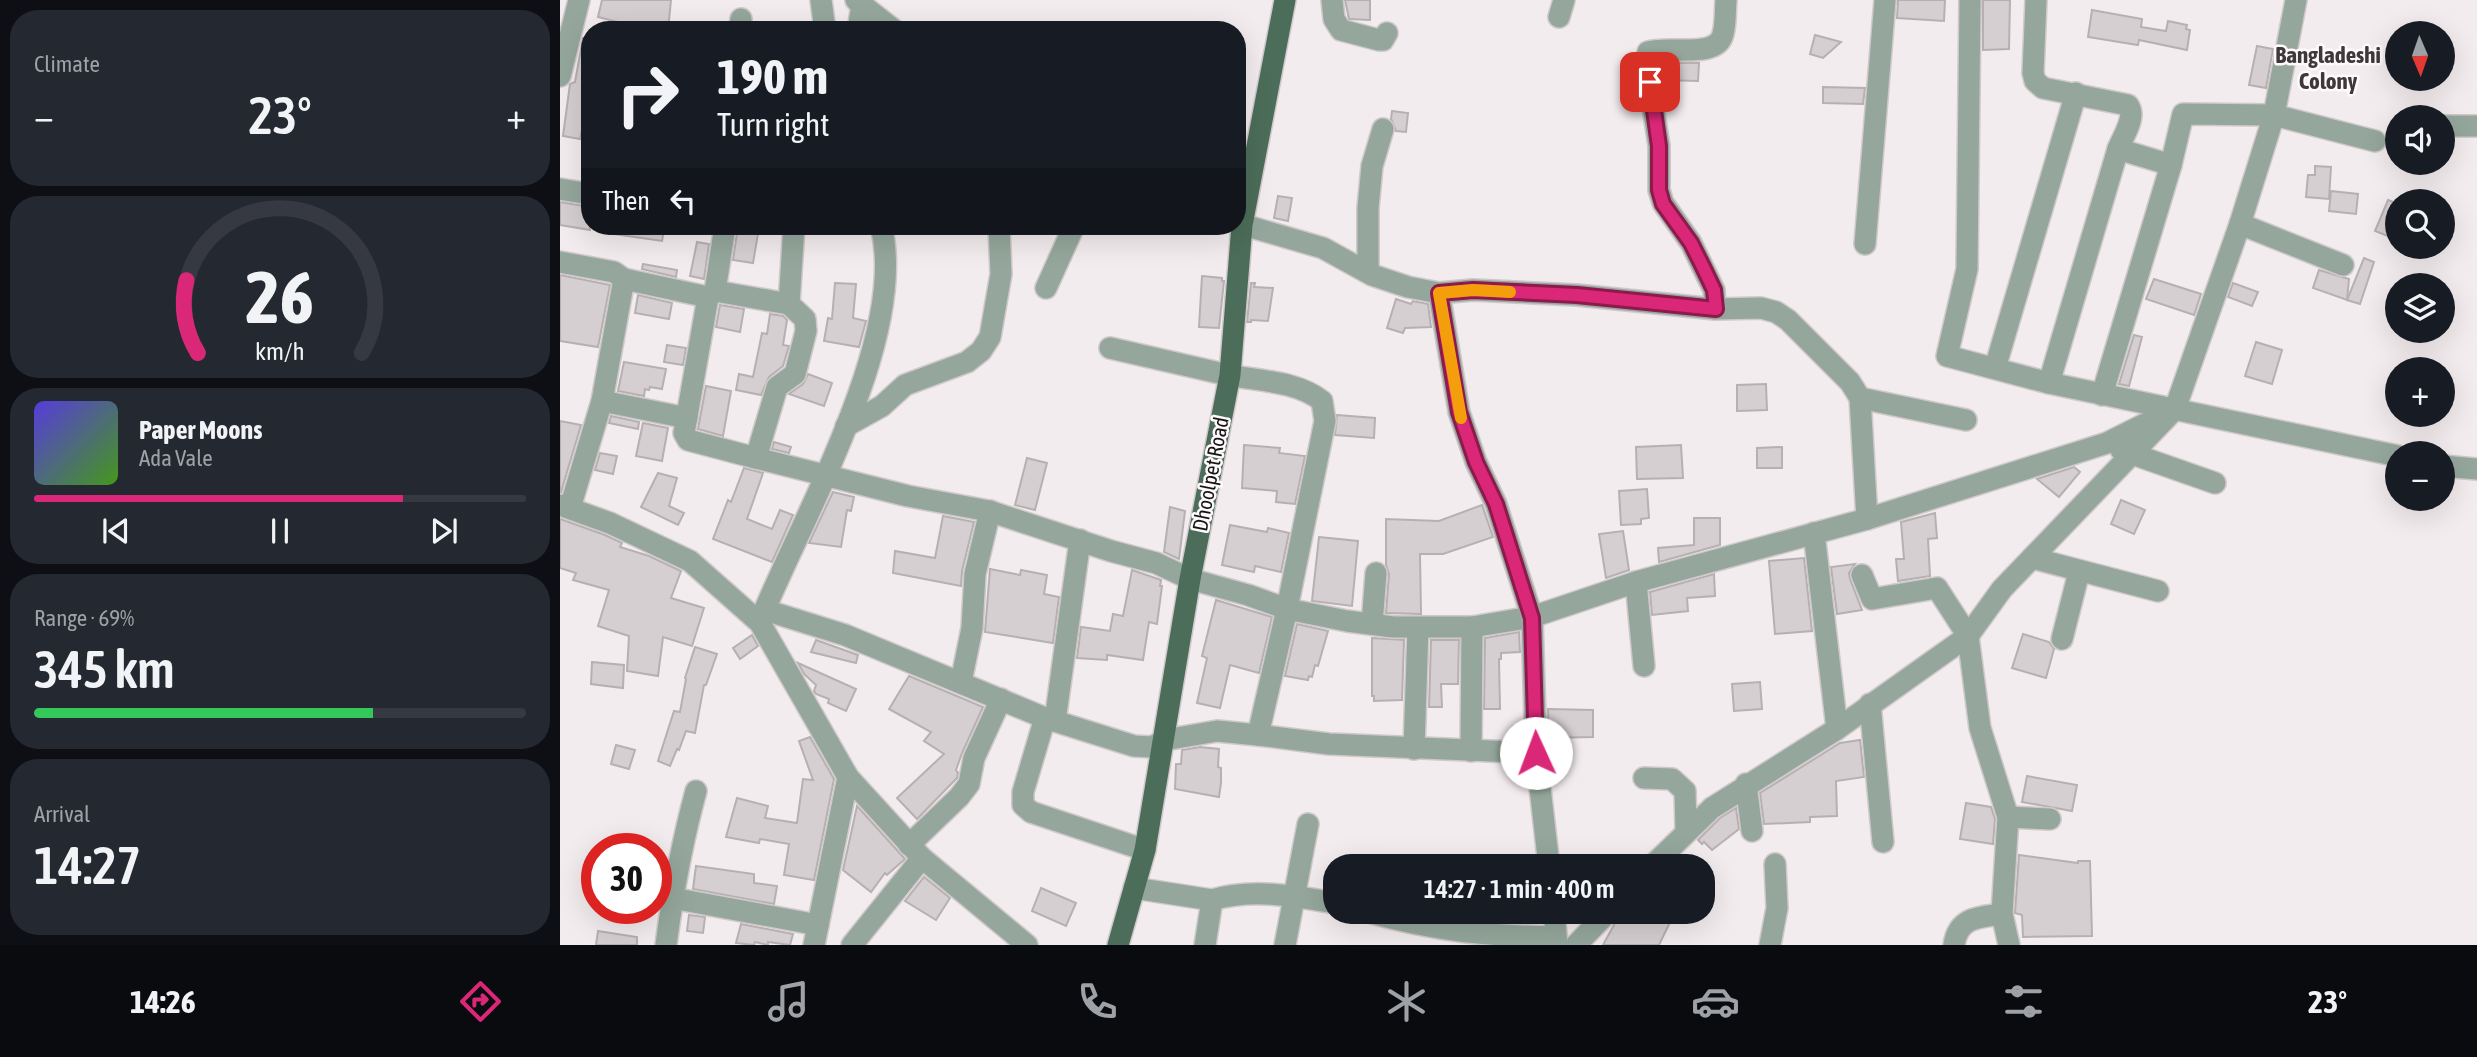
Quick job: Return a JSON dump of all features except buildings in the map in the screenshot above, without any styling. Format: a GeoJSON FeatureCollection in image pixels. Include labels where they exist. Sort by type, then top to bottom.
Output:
{"type":"FeatureCollection","features":[{"type":"Feature","properties":{"kind":"main road","name":"Dhoolpet Road"},"geometry":{"type":"LineString","coordinates":[[1246,194],[1285,0]]}},
{"type":"Feature","properties":{"kind":"main road","name":"Dhoolpet Road"},"geometry":{"type":"LineString","coordinates":[[1118,945],[1145,850],[1190,579],[1230,375],[1239,235]]}},
{"type":"Feature","properties":{"kind":"street"},"geometry":{"type":"LineString","coordinates":[[560,76],[581,30],[579,0]]}},
{"type":"Feature","properties":{"kind":"street"},"geometry":{"type":"LineString","coordinates":[[821,0],[824,21]]}},
{"type":"Feature","properties":{"kind":"street"},"geometry":{"type":"LineString","coordinates":[[1332,0],[1334,19],[1341,30],[1379,40],[1383,40],[1387,33]]}},
{"type":"Feature","properties":{"kind":"street"},"geometry":{"type":"LineString","coordinates":[[1716,309],[1714,290],[1691,243],[1663,204],[1659,190],[1659,146],[1646,61],[1648,52],[1657,49],[1706,50],[1718,44],[1723,35],[1726,0]]}},
{"type":"Feature","properties":{"kind":"street"},"geometry":{"type":"LineString","coordinates":[[1865,244],[1885,0]]}},
{"type":"Feature","properties":{"kind":"street"},"geometry":{"type":"LineString","coordinates":[[1970,0],[1967,269],[1947,356],[2102,395],[2385,453]]}},
{"type":"Feature","properties":{"kind":"street"},"geometry":{"type":"LineString","coordinates":[[2036,0],[2035,81],[2043,88],[2128,105],[2132,110],[2049,383]]}},
{"type":"Feature","properties":{"kind":"street"},"geometry":{"type":"LineString","coordinates":[[1664,854],[1712,807],[1837,729],[1968,636],[2002,589],[2175,409],[2240,223],[2274,115],[2296,0]]}},
{"type":"Feature","properties":{"kind":"street"},"geometry":{"type":"LineString","coordinates":[[858,21],[859,2]]}},
{"type":"Feature","properties":{"kind":"street"},"geometry":{"type":"LineString","coordinates":[[859,2],[883,21]]}},
{"type":"Feature","properties":{"kind":"street"},"geometry":{"type":"LineString","coordinates":[[1995,368],[2076,93]]}},
{"type":"Feature","properties":{"kind":"street"},"geometry":{"type":"LineString","coordinates":[[2102,395],[2171,165],[2183,114],[2274,115],[2375,141]]}},
{"type":"Feature","properties":{"kind":"street"},"geometry":{"type":"LineString","coordinates":[[2455,126],[2477,126]]}},
{"type":"Feature","properties":{"kind":"street"},"geometry":{"type":"LineString","coordinates":[[1368,272],[1368,208],[1372,166],[1383,129]]}},
{"type":"Feature","properties":{"kind":"street"},"geometry":{"type":"LineString","coordinates":[[2118,149],[2171,165]]}},
{"type":"Feature","properties":{"kind":"street"},"geometry":{"type":"LineString","coordinates":[[560,189],[581,192]]}},
{"type":"Feature","properties":{"kind":"street"},"geometry":{"type":"LineString","coordinates":[[2240,223],[2343,265]]}},
{"type":"Feature","properties":{"kind":"street"},"geometry":{"type":"LineString","coordinates":[[1246,226],[1323,248],[1368,272],[1408,287],[1439,293],[1473,290],[1577,295],[1716,309],[1761,308],[1776,312],[1850,382],[1860,398],[1867,519]]}},
{"type":"Feature","properties":{"kind":"street"},"geometry":{"type":"LineString","coordinates":[[723,235],[684,433],[688,440],[824,476],[990,511],[1156,563],[1190,579],[1248,594],[1287,609],[1372,624],[1418,628],[1472,628],[1532,618],[1636,582],[1867,519],[2107,443],[2175,409]]}},
{"type":"Feature","properties":{"kind":"street"},"geometry":{"type":"LineString","coordinates":[[789,304],[793,235]]}},
{"type":"Feature","properties":{"kind":"street"},"geometry":{"type":"LineString","coordinates":[[762,616],[846,426],[870,355],[885,295],[886,245],[883,235]]}},
{"type":"Feature","properties":{"kind":"street"},"geometry":{"type":"LineString","coordinates":[[846,426],[882,406],[905,385],[967,362],[981,351],[990,337],[1001,274],[999,235]]}},
{"type":"Feature","properties":{"kind":"street"},"geometry":{"type":"LineString","coordinates":[[1046,288],[1070,235]]}},
{"type":"Feature","properties":{"kind":"street"},"geometry":{"type":"LineString","coordinates":[[560,262],[614,272],[624,279],[789,304],[805,319],[806,331],[795,374],[777,387],[756,458]]}},
{"type":"Feature","properties":{"kind":"street"},"geometry":{"type":"LineString","coordinates":[[624,279],[602,401],[565,507],[610,523],[690,561],[762,616],[845,635],[1050,720],[1134,746],[1152,747],[1164,740],[1217,732],[1258,734],[1329,744],[1536,753]]}},
{"type":"Feature","properties":{"kind":"street"},"geometry":{"type":"LineString","coordinates":[[1439,293],[1459,412],[1476,462],[1496,504],[1532,618],[1536,753],[1548,854]]}},
{"type":"Feature","properties":{"kind":"street"},"geometry":{"type":"LineString","coordinates":[[1110,348],[1297,387],[1312,392],[1322,401],[1325,421],[1287,609],[1258,734]]}},
{"type":"Feature","properties":{"kind":"street"},"geometry":{"type":"LineString","coordinates":[[1860,398],[1966,420]]}},
{"type":"Feature","properties":{"kind":"street"},"geometry":{"type":"LineString","coordinates":[[602,401],[687,418]]}},
{"type":"Feature","properties":{"kind":"street"},"geometry":{"type":"LineString","coordinates":[[2107,443],[2131,455],[2215,483]]}},
{"type":"Feature","properties":{"kind":"street"},"geometry":{"type":"LineString","coordinates":[[2455,467],[2477,469]]}},
{"type":"Feature","properties":{"kind":"street"},"geometry":{"type":"LineString","coordinates":[[961,682],[972,628],[975,574],[990,511]]}},
{"type":"Feature","properties":{"kind":"street"},"geometry":{"type":"LineString","coordinates":[[1814,533],[1837,729]]}},
{"type":"Feature","properties":{"kind":"street"},"geometry":{"type":"LineString","coordinates":[[1080,540],[1050,720],[1023,792],[1023,805],[1031,812],[1145,850]]}},
{"type":"Feature","properties":{"kind":"street"},"geometry":{"type":"LineString","coordinates":[[2032,558],[2158,591]]}},
{"type":"Feature","properties":{"kind":"street"},"geometry":{"type":"LineString","coordinates":[[2062,639],[2079,572]]}},
{"type":"Feature","properties":{"kind":"street"},"geometry":{"type":"LineString","coordinates":[[1372,624],[1376,573]]}},
{"type":"Feature","properties":{"kind":"street"},"geometry":{"type":"LineString","coordinates":[[1862,575],[1872,599],[1937,588],[1968,636],[1980,728],[2008,817],[2002,914],[2009,945]]}},
{"type":"Feature","properties":{"kind":"street"},"geometry":{"type":"LineString","coordinates":[[1636,582],[1644,666]]}},
{"type":"Feature","properties":{"kind":"street"},"geometry":{"type":"LineString","coordinates":[[762,616],[848,777],[916,852],[1027,945]]}},
{"type":"Feature","properties":{"kind":"street"},"geometry":{"type":"LineString","coordinates":[[1414,749],[1418,628]]}},
{"type":"Feature","properties":{"kind":"street"},"geometry":{"type":"LineString","coordinates":[[1471,751],[1472,628]]}},
{"type":"Feature","properties":{"kind":"street"},"geometry":{"type":"LineString","coordinates":[[852,945],[916,852],[969,784],[974,758],[1001,699]]}},
{"type":"Feature","properties":{"kind":"street"},"geometry":{"type":"LineString","coordinates":[[1870,704],[1883,842]]}},
{"type":"Feature","properties":{"kind":"street"},"geometry":{"type":"LineString","coordinates":[[696,791],[672,898],[816,935],[848,777]]}},
{"type":"Feature","properties":{"kind":"street"},"geometry":{"type":"LineString","coordinates":[[1644,778],[1672,779],[1685,791],[1686,831]]}},
{"type":"Feature","properties":{"kind":"street"},"geometry":{"type":"LineString","coordinates":[[1746,784],[1752,831]]}},
{"type":"Feature","properties":{"kind":"street"},"geometry":{"type":"LineString","coordinates":[[2008,817],[2050,819]]}},
{"type":"Feature","properties":{"kind":"street"},"geometry":{"type":"LineString","coordinates":[[1285,945],[1308,824]]}},
{"type":"Feature","properties":{"kind":"street"},"geometry":{"type":"LineString","coordinates":[[1770,945],[1777,908],[1775,864]]}},
{"type":"Feature","properties":{"kind":"street"},"geometry":{"type":"LineString","coordinates":[[1134,888],[1212,900],[1230,895],[1294,895],[1323,901]]}},
{"type":"Feature","properties":{"kind":"street"},"geometry":{"type":"LineString","coordinates":[[1205,945],[1212,900]]}},
{"type":"Feature","properties":{"kind":"street"},"geometry":{"type":"LineString","coordinates":[[1954,945],[1963,923],[1975,917],[2002,914]]}},
{"type":"Feature","properties":{"kind":"street"},"geometry":{"type":"LineString","coordinates":[[666,945],[669,924]]}},
{"type":"Feature","properties":{"kind":"street"},"geometry":{"type":"LineString","coordinates":[[1416,924],[1456,932],[1563,942],[1590,924]]}},
{"type":"Feature","properties":{"kind":"street"},"geometry":{"type":"LineString","coordinates":[[1558,924],[1563,942]]}},
{"type":"Feature","properties":{"kind":"slow traffic"},"geometry":{"type":"LineString","coordinates":[[1461,418],[1439,293],[1473,290],[1510,292]]}},
{"type":"Feature","properties":{"kind":"district","name":"Bangladeshi Colony"},"geometry":{"type":"Point","coordinates":[2328,68]}},
{"type":"Feature","properties":{"kind":"route"},"geometry":{"type":"LineString","coordinates":[[1536,753],[1532,618],[1496,504],[1476,462],[1459,412],[1439,293],[1473,290],[1577,295],[1716,309],[1714,290],[1691,243],[1663,204],[1659,190],[1659,146],[1650,82]]}}]}
